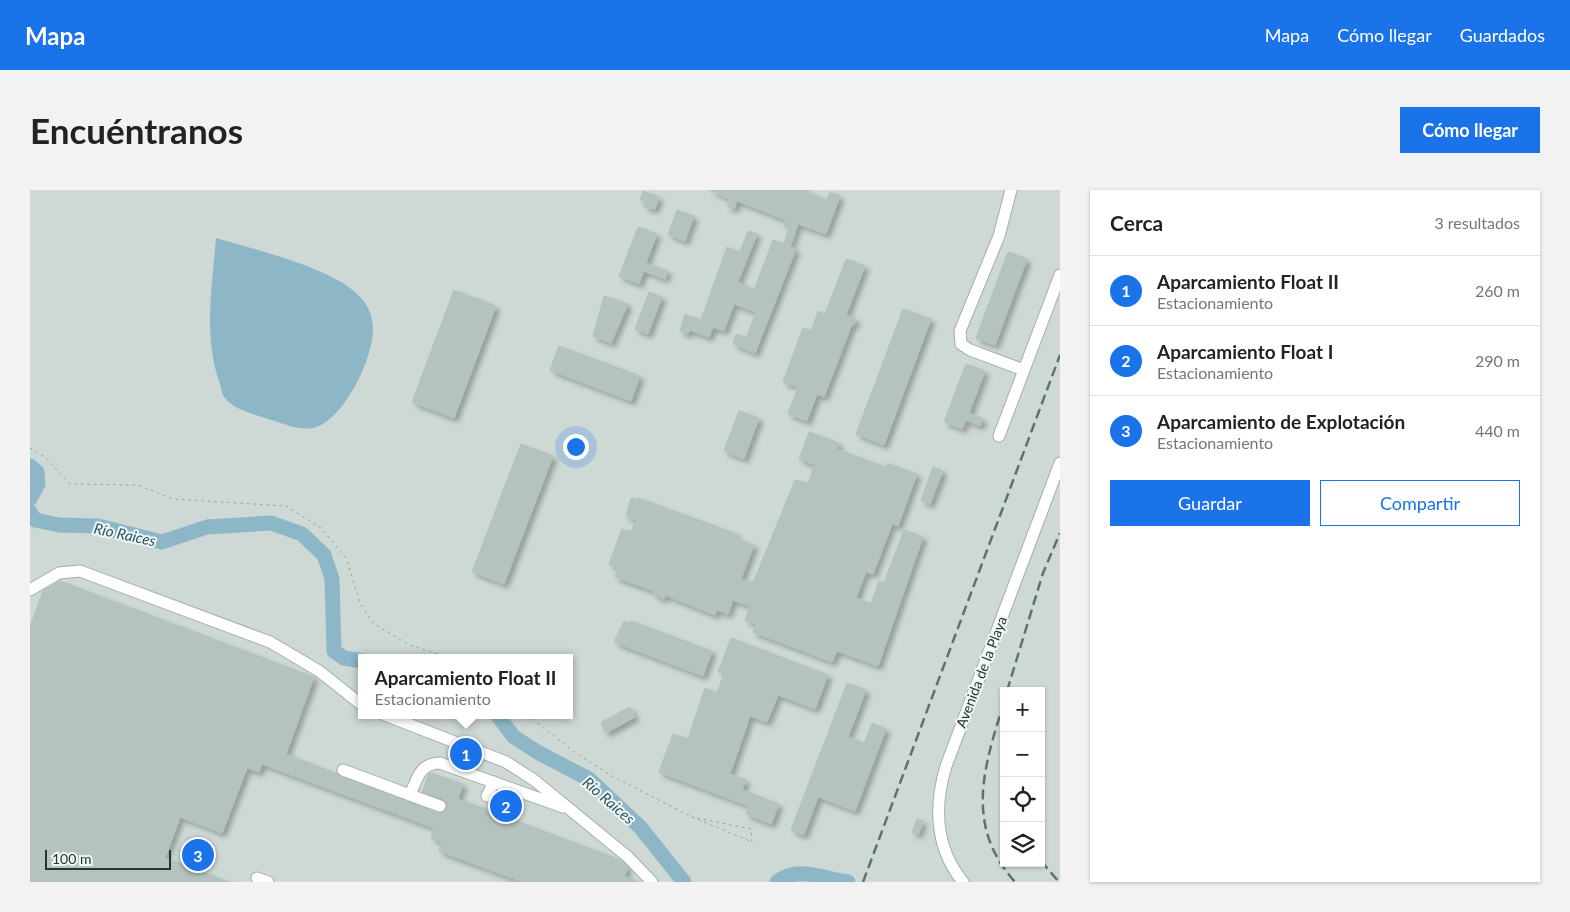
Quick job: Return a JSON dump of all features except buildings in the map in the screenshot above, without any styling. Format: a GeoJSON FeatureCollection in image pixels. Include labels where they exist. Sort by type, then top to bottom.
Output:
{"type":"FeatureCollection","features":[{"type":"Feature","properties":{"kind":"street"},"geometry":{"type":"LineString","coordinates":[[1011,190],[999,236],[960,331],[962,344],[970,350],[1024,370]]}},
{"type":"Feature","properties":{"kind":"street"},"geometry":{"type":"LineString","coordinates":[[999,436],[1060,275]]}},
{"type":"Feature","properties":{"kind":"street","name":"Avenida de la Playa"},"geometry":{"type":"LineString","coordinates":[[963,882],[947,857],[940,835],[938,811],[940,788],[946,766],[1060,463]]}},
{"type":"Feature","properties":{"kind":"street"},"geometry":{"type":"LineString","coordinates":[[30,590],[59,573],[80,571],[270,642],[319,671],[358,702]]}},
{"type":"Feature","properties":{"kind":"street"},"geometry":{"type":"LineString","coordinates":[[394,719],[506,762],[534,780],[571,810],[628,857],[652,882]]}},
{"type":"Feature","properties":{"kind":"street"},"geometry":{"type":"LineString","coordinates":[[410,794],[422,769],[431,763],[440,763],[571,810]]}},
{"type":"Feature","properties":{"kind":"street"},"geometry":{"type":"LineString","coordinates":[[343,770],[440,806]]}},
{"type":"Feature","properties":{"kind":"street"},"geometry":{"type":"LineString","coordinates":[[487,796],[494,782]]}},
{"type":"Feature","properties":{"kind":"street"},"geometry":{"type":"LineString","coordinates":[[256,878],[268,882]]}},
{"type":"Feature","properties":{"kind":"path"},"geometry":{"type":"LineString","coordinates":[[30,448],[45,457],[70,484],[138,485],[174,499],[286,506],[321,528],[346,558],[360,603],[373,622],[409,645],[438,654]]}},
{"type":"Feature","properties":{"kind":"path"},"geometry":{"type":"LineString","coordinates":[[532,719],[576,754],[610,775],[692,817],[752,842],[751,829],[692,817]]}},
{"type":"Feature","properties":{"kind":"shaded area"},"geometry":{"type":"Polygon","coordinates":[[[30,190],[1060,190],[1060,882],[30,882],[30,190]]]}},
{"type":"Feature","properties":{"kind":"water"},"geometry":{"type":"Polygon","coordinates":[[[216,238],[270,253],[328,275],[356,293],[366,305],[371,314],[373,330],[368,356],[355,387],[346,401],[324,423],[307,429],[289,426],[244,411],[224,397],[215,366],[210,330],[216,238]]]}},
{"type":"Feature","properties":{"kind":"waterway","name":"Río Raices"},"geometry":{"type":"LineString","coordinates":[[30,466],[37,472],[38,484],[30,499]]}},
{"type":"Feature","properties":{"kind":"waterway","name":"Río Raices"},"geometry":{"type":"LineString","coordinates":[[30,512],[35,520],[59,525],[98,526],[162,542],[207,527],[271,523],[302,534],[324,555],[332,579],[334,651],[344,658],[358,660]]}},
{"type":"Feature","properties":{"kind":"waterway","name":"Río Raices"},"geometry":{"type":"LineString","coordinates":[[500,719],[514,737],[539,753],[589,779],[640,827],[684,882]]}},
{"type":"Feature","properties":{"kind":"waterway","name":"Río Raices"},"geometry":{"type":"LineString","coordinates":[[777,882],[794,874],[811,874],[848,882]]}},
{"type":"Feature","properties":{"kind":"railway"},"geometry":{"type":"LineString","coordinates":[[863,882],[1060,355]]}},
{"type":"Feature","properties":{"kind":"railway"},"geometry":{"type":"LineString","coordinates":[[1008,687],[1043,573],[1060,533]]}},
{"type":"Feature","properties":{"kind":"railway"},"geometry":{"type":"LineString","coordinates":[[1000,716],[985,772],[984,817],[989,839],[999,861],[1015,882]]}},
{"type":"Feature","properties":{"kind":"railway"},"geometry":{"type":"LineString","coordinates":[[1045,866],[1059,882]]}},
{"type":"Feature","properties":{"kind":"place","name":"Aparcamiento Float II"},"geometry":{"type":"Point","coordinates":[466,754]}},
{"type":"Feature","properties":{"kind":"place","name":"Aparcamiento Float I"},"geometry":{"type":"Point","coordinates":[506,806]}},
{"type":"Feature","properties":{"kind":"place","name":"Aparcamiento de Explotación"},"geometry":{"type":"Point","coordinates":[198,855]}}]}
